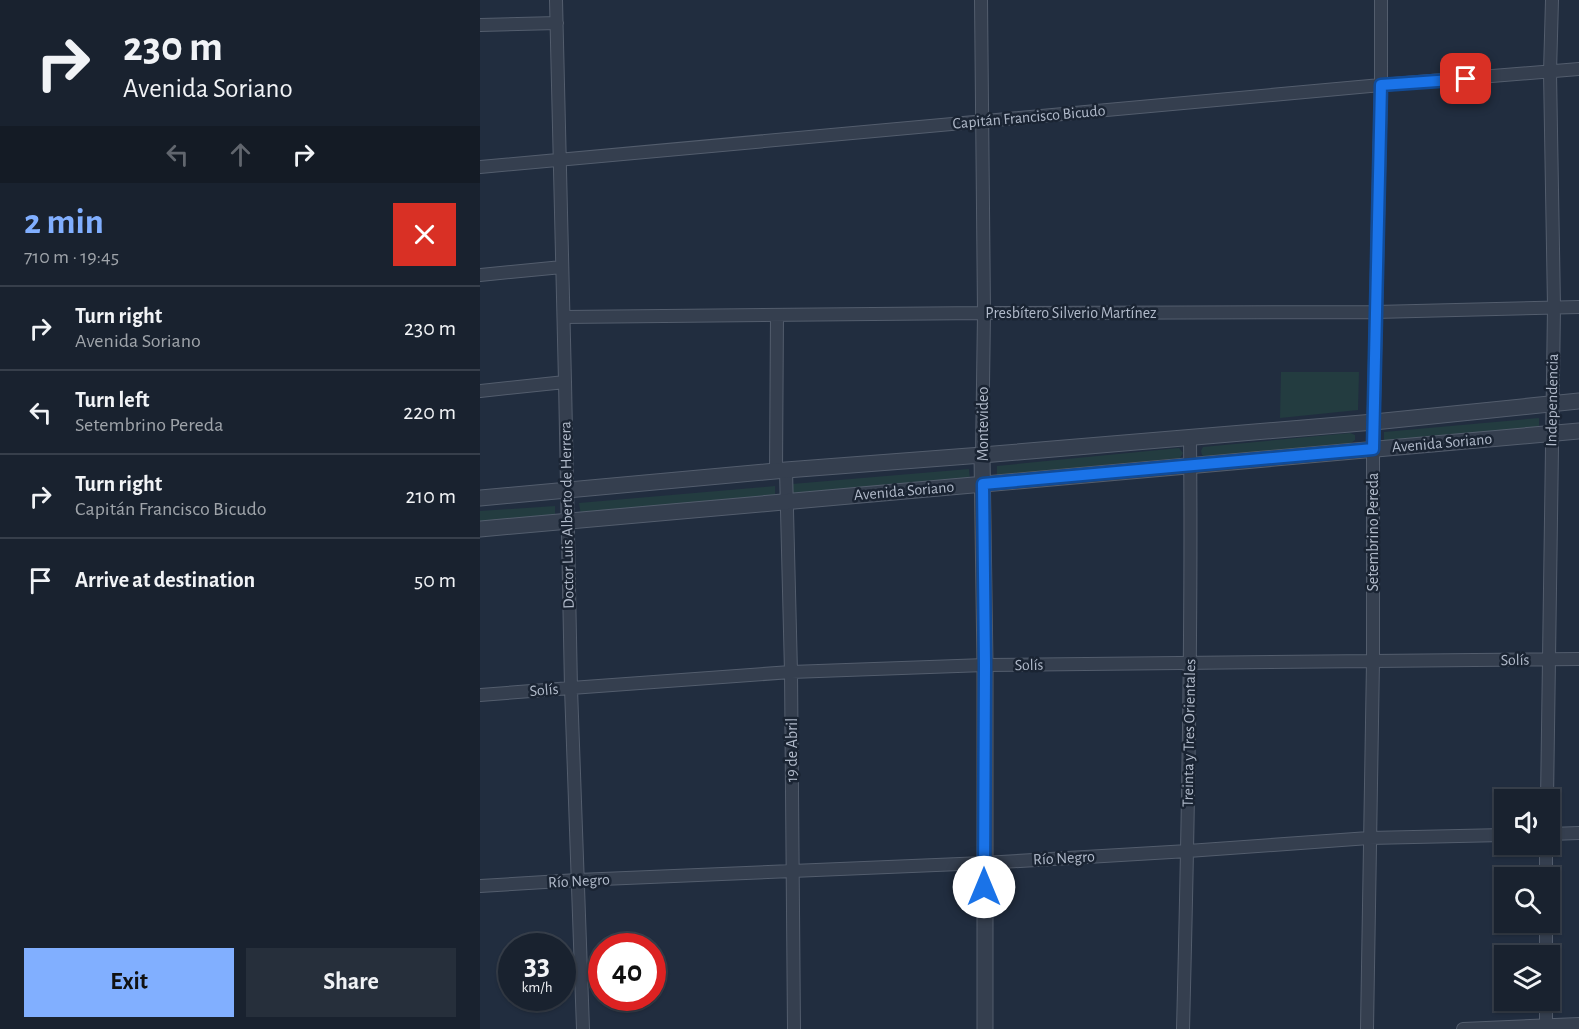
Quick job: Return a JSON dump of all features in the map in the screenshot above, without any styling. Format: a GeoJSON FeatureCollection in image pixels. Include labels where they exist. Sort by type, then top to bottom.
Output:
{"type":"FeatureCollection","features":[{"type":"Feature","properties":{"kind":"street","name":"Doctor Luis Alberto de Herrera"},"geometry":{"type":"LineString","coordinates":[[556,0],[571,687],[583,1029]]}},
{"type":"Feature","properties":{"kind":"street","name":"Montevideo"},"geometry":{"type":"LineString","coordinates":[[981,0],[985,1029]]}},
{"type":"Feature","properties":{"kind":"street","name":"Setembrino Pereda"},"geometry":{"type":"LineString","coordinates":[[1367,1029],[1373,661],[1373,449],[1381,0]]}},
{"type":"Feature","properties":{"kind":"street","name":"Independencia"},"geometry":{"type":"LineString","coordinates":[[1547,789],[1554,307],[1550,72],[1552,0]]}},
{"type":"Feature","properties":{"kind":"street"},"geometry":{"type":"LineString","coordinates":[[480,25],[557,22]]}},
{"type":"Feature","properties":{"kind":"street","name":"Capitán Francisco Bicudo"},"geometry":{"type":"LineString","coordinates":[[480,167],[1579,69]]}},
{"type":"Feature","properties":{"kind":"street"},"geometry":{"type":"LineString","coordinates":[[480,275],[562,267]]}},
{"type":"Feature","properties":{"kind":"street","name":"Presbítero Silverio Martínez"},"geometry":{"type":"LineString","coordinates":[[564,317],[1376,312],[1579,307]]}},
{"type":"Feature","properties":{"kind":"street","name":"19 de Abril"},"geometry":{"type":"LineString","coordinates":[[777,315],[781,471],[787,501],[794,1029]]}},
{"type":"Feature","properties":{"kind":"street"},"geometry":{"type":"LineString","coordinates":[[480,391],[565,382]]}},
{"type":"Feature","properties":{"kind":"street","name":"Avenida Soriano"},"geometry":{"type":"LineString","coordinates":[[480,498],[1374,422],[1579,401]]}},
{"type":"Feature","properties":{"kind":"street","name":"Avenida Soriano"},"geometry":{"type":"LineString","coordinates":[[480,529],[1579,431]]}},
{"type":"Feature","properties":{"kind":"street","name":"Treinta y Tres Orientales"},"geometry":{"type":"LineString","coordinates":[[1183,1029],[1191,663],[1190,438]]}},
{"type":"Feature","properties":{"kind":"street","name":"Solís"},"geometry":{"type":"LineString","coordinates":[[480,695],[791,672],[985,665],[1579,659]]}},
{"type":"Feature","properties":{"kind":"street"},"geometry":{"type":"LineString","coordinates":[[1560,834],[1579,833]]}},
{"type":"Feature","properties":{"kind":"street","name":"Río Negro"},"geometry":{"type":"LineString","coordinates":[[480,886],[984,863],[1369,838],[1494,835]]}},
{"type":"Feature","properties":{"kind":"street"},"geometry":{"type":"LineString","coordinates":[[1546,1011],[1546,1027]]}},
{"type":"Feature","properties":{"kind":"street"},"geometry":{"type":"LineString","coordinates":[[1463,1029],[1579,1024]]}},
{"type":"Feature","properties":{"kind":"green space"},"geometry":{"type":"Polygon","coordinates":[[[1281,372],[1359,372],[1358,410],[1280,418],[1281,372]]]}},
{"type":"Feature","properties":{"kind":"green space"},"geometry":{"type":"Polygon","coordinates":[[[1539,418],[1539,429],[1384,442],[1384,432],[1539,418]]]}},
{"type":"Feature","properties":{"kind":"green space"},"geometry":{"type":"Polygon","coordinates":[[[1350,433],[1355,435],[1355,440],[1351,443],[1205,457],[1201,451],[1203,447],[1350,433]]]}},
{"type":"Feature","properties":{"kind":"green space"},"geometry":{"type":"Polygon","coordinates":[[[1179,448],[1183,453],[1180,458],[997,475],[997,466],[1179,448]]]}},
{"type":"Feature","properties":{"kind":"green space"},"geometry":{"type":"Polygon","coordinates":[[[969,469],[970,480],[793,495],[792,484],[969,469]]]}},
{"type":"Feature","properties":{"kind":"green space"},"geometry":{"type":"Polygon","coordinates":[[[775,486],[775,498],[581,515],[579,503],[775,486]]]}},
{"type":"Feature","properties":{"kind":"green space"},"geometry":{"type":"Polygon","coordinates":[[[555,506],[555,517],[480,523],[480,511],[555,506]]]}},
{"type":"Feature","properties":{"kind":"route"},"geometry":{"type":"LineString","coordinates":[[984,887],[983,484],[1373,449],[1381,85],[1466,79]]}}]}
